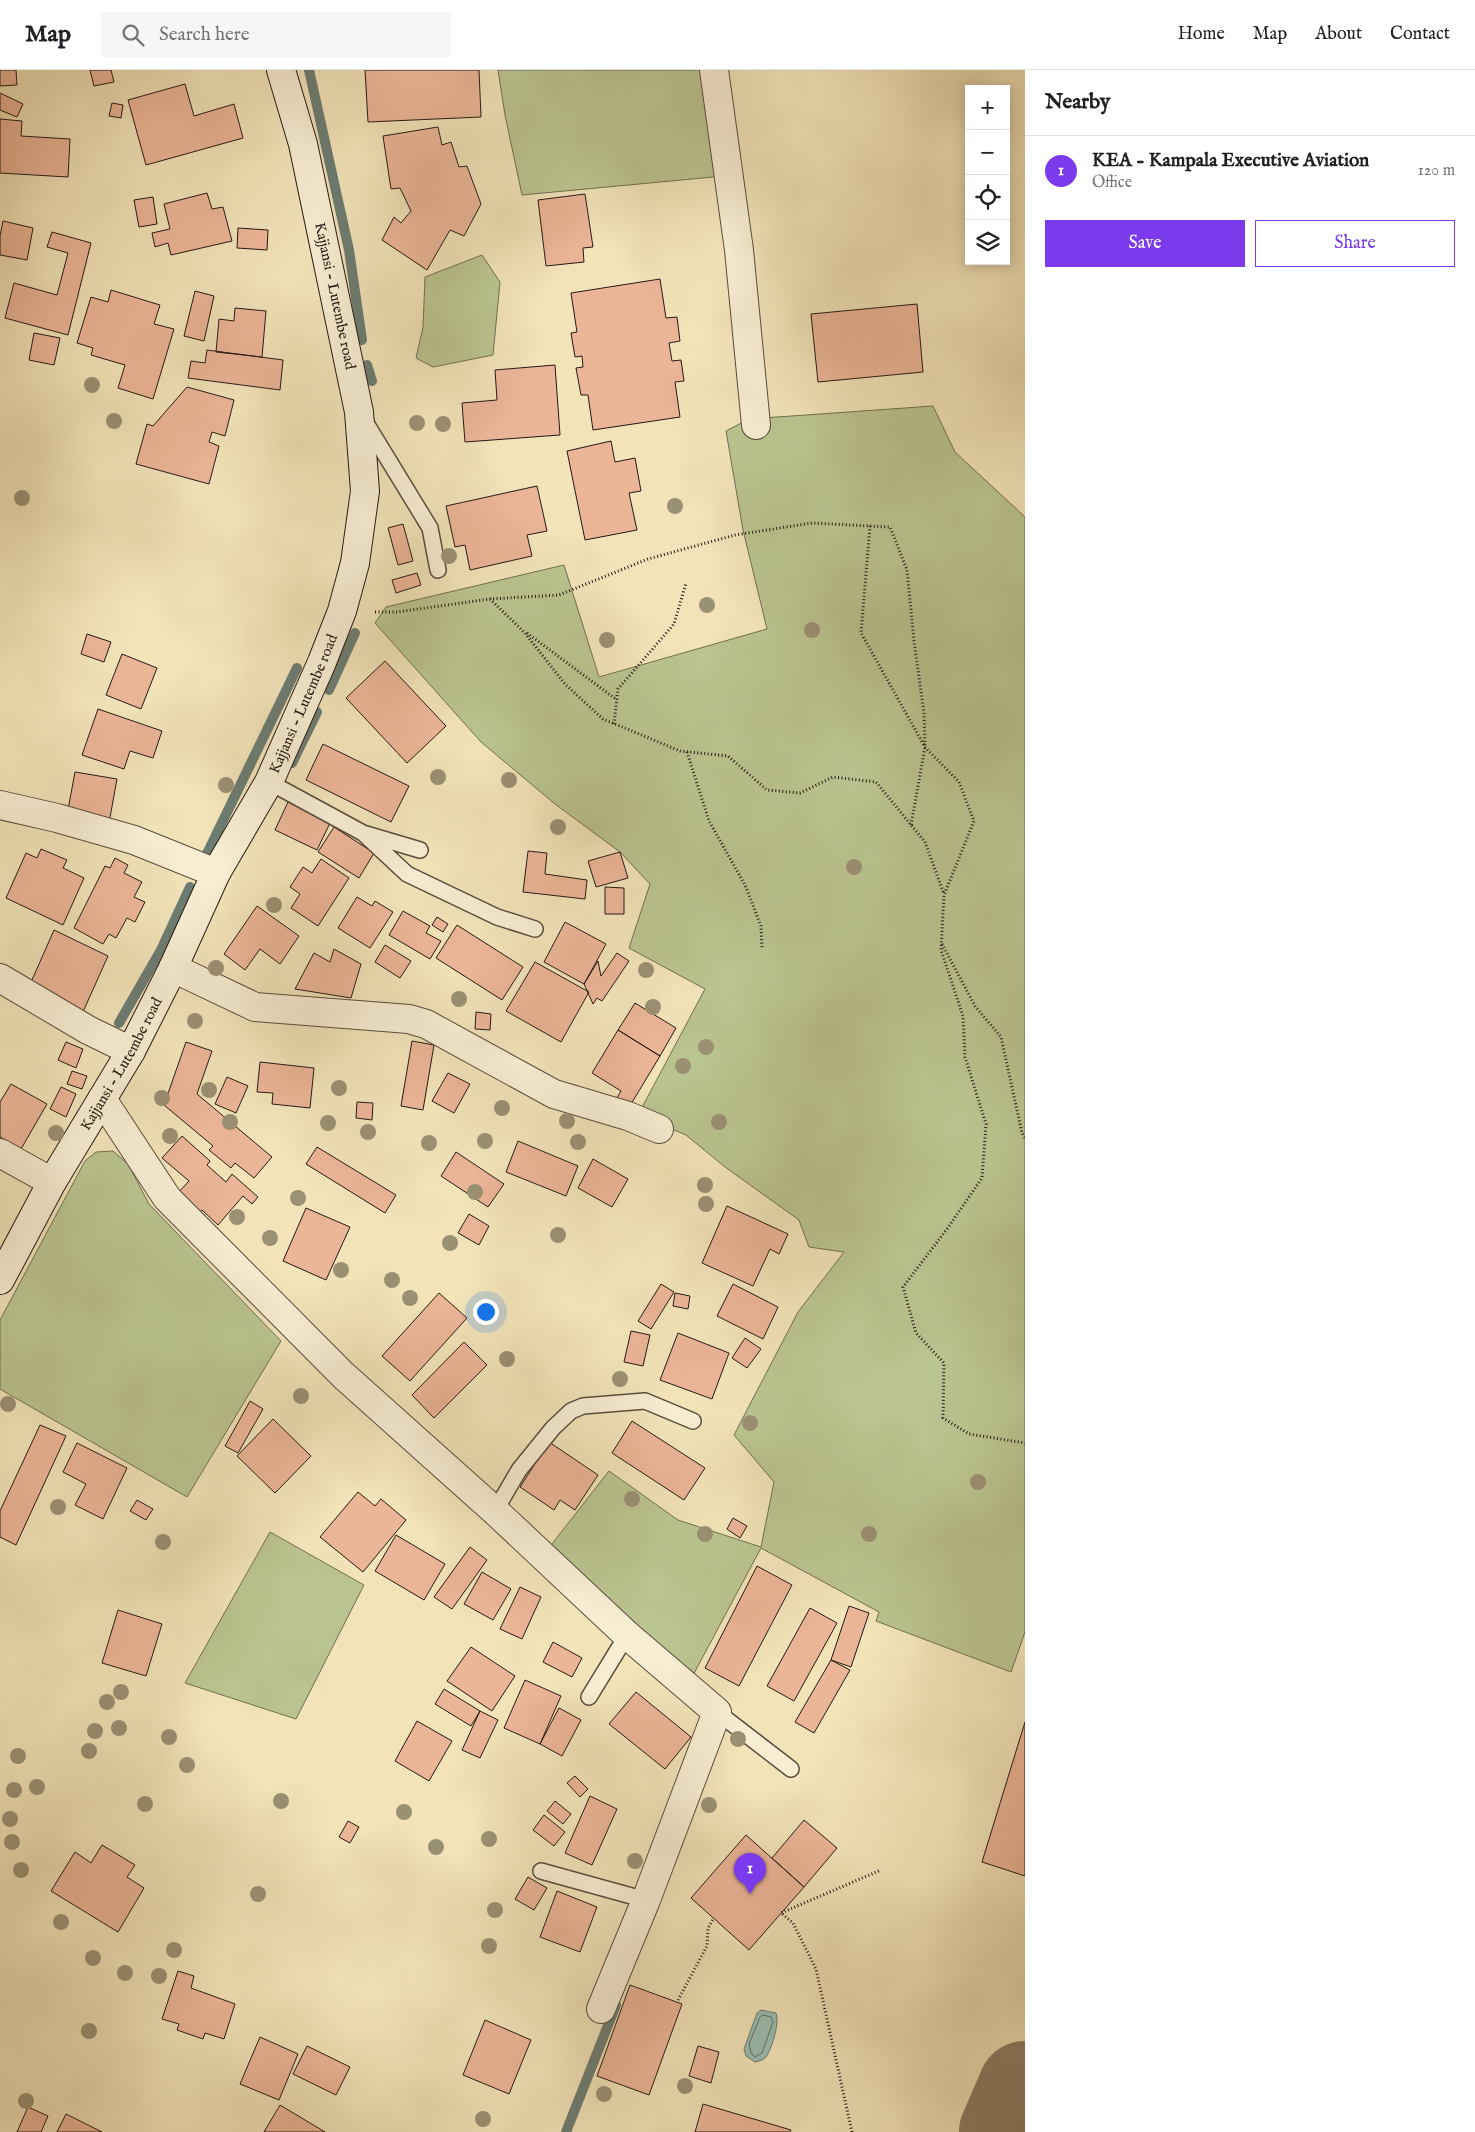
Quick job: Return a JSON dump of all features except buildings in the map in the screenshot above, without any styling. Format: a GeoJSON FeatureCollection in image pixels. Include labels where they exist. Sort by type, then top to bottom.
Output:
{"type":"FeatureCollection","features":[{"type":"Feature","properties":{"kind":"street","name":"Kajjansi - Lutembe road"},"geometry":{"type":"LineString","coordinates":[[0,1280],[52,1182],[131,1050],[173,968],[216,873],[269,782],[309,694],[342,611],[355,563],[365,491],[359,412],[304,144],[281,70]]}},
{"type":"Feature","properties":{"kind":"street"},"geometry":{"type":"LineString","coordinates":[[714,70],[740,250],[756,425]]}},
{"type":"Feature","properties":{"kind":"street"},"geometry":{"type":"LineString","coordinates":[[0,805],[57,818],[134,840],[216,873]]}},
{"type":"Feature","properties":{"kind":"street"},"geometry":{"type":"LineString","coordinates":[[173,968],[255,1007],[409,1020],[426,1024],[554,1094],[628,1116],[659,1129]]}},
{"type":"Feature","properties":{"kind":"street"},"geometry":{"type":"LineString","coordinates":[[0,978],[88,1030],[131,1050]]}},
{"type":"Feature","properties":{"kind":"street"},"geometry":{"type":"LineString","coordinates":[[102,1099],[167,1198],[343,1375],[495,1511],[627,1635],[716,1712],[646,1900],[602,2009]]}},
{"type":"Feature","properties":{"kind":"street"},"geometry":{"type":"LineString","coordinates":[[0,1153],[52,1182]]}},
{"type":"Feature","properties":{"kind":"lane"},"geometry":{"type":"LineString","coordinates":[[359,412],[430,528],[438,570]]}},
{"type":"Feature","properties":{"kind":"lane"},"geometry":{"type":"LineString","coordinates":[[269,782],[362,833],[420,850]]}},
{"type":"Feature","properties":{"kind":"lane"},"geometry":{"type":"LineString","coordinates":[[362,833],[407,874],[497,916],[535,929]]}},
{"type":"Feature","properties":{"kind":"lane"},"geometry":{"type":"LineString","coordinates":[[495,1511],[519,1470],[553,1428],[571,1411],[583,1406],[645,1401],[693,1420]]}},
{"type":"Feature","properties":{"kind":"lane"},"geometry":{"type":"LineString","coordinates":[[589,1697],[627,1635]]}},
{"type":"Feature","properties":{"kind":"lane"},"geometry":{"type":"LineString","coordinates":[[716,1712],[791,1769]]}},
{"type":"Feature","properties":{"kind":"lane"},"geometry":{"type":"LineString","coordinates":[[540,1871],[646,1900]]}},
{"type":"Feature","properties":{"kind":"path"},"geometry":{"type":"LineString","coordinates":[[342,611],[397,612],[490,599],[559,594],[648,559],[735,535],[812,523],[890,527],[907,570],[924,713],[925,747],[911,825]]}},
{"type":"Feature","properties":{"kind":"path"},"geometry":{"type":"LineString","coordinates":[[870,526],[861,633],[925,747],[959,782],[974,821],[944,895],[941,950],[963,1016],[965,1057],[986,1124],[982,1178],[947,1229],[902,1287],[916,1333],[944,1362],[943,1418],[969,1434],[1025,1443]]}},
{"type":"Feature","properties":{"kind":"path"},"geometry":{"type":"LineString","coordinates":[[614,724],[618,689],[674,624],[686,582]]}},
{"type":"Feature","properties":{"kind":"path"},"geometry":{"type":"LineString","coordinates":[[490,599],[519,627],[566,684],[603,719],[680,751],[728,756],[767,790],[800,793],[833,778],[876,782],[925,842],[944,895]]}},
{"type":"Feature","properties":{"kind":"path"},"geometry":{"type":"LineString","coordinates":[[519,627],[617,700]]}},
{"type":"Feature","properties":{"kind":"path"},"geometry":{"type":"LineString","coordinates":[[687,752],[709,821],[745,884],[761,926],[762,949]]}},
{"type":"Feature","properties":{"kind":"path"},"geometry":{"type":"LineString","coordinates":[[942,943],[976,1006],[1001,1037],[1022,1133],[1025,1138]]}},
{"type":"Feature","properties":{"kind":"path"},"geometry":{"type":"LineString","coordinates":[[852,2132],[816,1969],[793,1923],[781,1913],[881,1870]]}},
{"type":"Feature","properties":{"kind":"path"},"geometry":{"type":"LineString","coordinates":[[678,2000],[707,1946],[708,1928],[714,1918]]}},
{"type":"Feature","properties":{"kind":"green space"},"geometry":{"type":"Polygon","coordinates":[[[498,70],[705,70],[724,176],[522,195],[505,115],[498,70]]]}},
{"type":"Feature","properties":{"kind":"green space"},"geometry":{"type":"Polygon","coordinates":[[[482,255],[500,282],[493,355],[433,367],[416,358],[423,327],[425,277],[482,255]]]}},
{"type":"Feature","properties":{"kind":"green space"},"geometry":{"type":"Polygon","coordinates":[[[933,406],[955,452],[1025,517],[1025,1632],[1011,1672],[876,1621],[879,1612],[761,1548],[691,1679],[548,1549],[609,1471],[678,1520],[761,1547],[774,1482],[734,1435],[798,1312],[844,1252],[809,1247],[799,1220],[725,1167],[686,1135],[638,1115],[705,989],[629,948],[650,884],[620,852],[555,804],[481,742],[375,623],[386,607],[564,565],[599,677],[767,629],[743,530],[726,431],[749,419],[933,406]]]}},
{"type":"Feature","properties":{"kind":"green space"},"geometry":{"type":"Polygon","coordinates":[[[113,1151],[128,1164],[149,1204],[281,1341],[187,1497],[0,1389],[0,1320],[85,1161],[96,1152],[113,1151]]]}},
{"type":"Feature","properties":{"kind":"green space"},"geometry":{"type":"Polygon","coordinates":[[[270,1532],[364,1585],[296,1719],[185,1683],[270,1532]]]}},
{"type":"Feature","properties":{"kind":"water"},"geometry":{"type":"Polygon","coordinates":[[[761,2010],[776,2013],[777,2022],[775,2035],[766,2057],[755,2062],[746,2056],[744,2049],[757,2013],[761,2010]]]}},
{"type":"Feature","properties":{"kind":"waterway"},"geometry":{"type":"LineString","coordinates":[[309,70],[349,250],[362,340]]}},
{"type":"Feature","properties":{"kind":"waterway"},"geometry":{"type":"LineString","coordinates":[[367,365],[372,381]]}},
{"type":"Feature","properties":{"kind":"waterway"},"geometry":{"type":"LineString","coordinates":[[329,690],[355,633]]}},
{"type":"Feature","properties":{"kind":"waterway"},"geometry":{"type":"LineString","coordinates":[[202,864],[297,668]]}},
{"type":"Feature","properties":{"kind":"waterway"},"geometry":{"type":"LineString","coordinates":[[292,763],[317,712]]}},
{"type":"Feature","properties":{"kind":"waterway"},"geometry":{"type":"LineString","coordinates":[[119,1023],[161,950],[190,887]]}},
{"type":"Feature","properties":{"kind":"waterway"},"geometry":{"type":"LineString","coordinates":[[566,2132],[616,2005]]}},
{"type":"Feature","properties":{"kind":"taxiway"},"geometry":{"type":"LineString","coordinates":[[1006,2132],[1025,2088]]}},
{"type":"Feature","properties":{"kind":"place","name":"KEA - Kampala Executive Aviation"},"geometry":{"type":"Point","coordinates":[750,1894]}}]}
